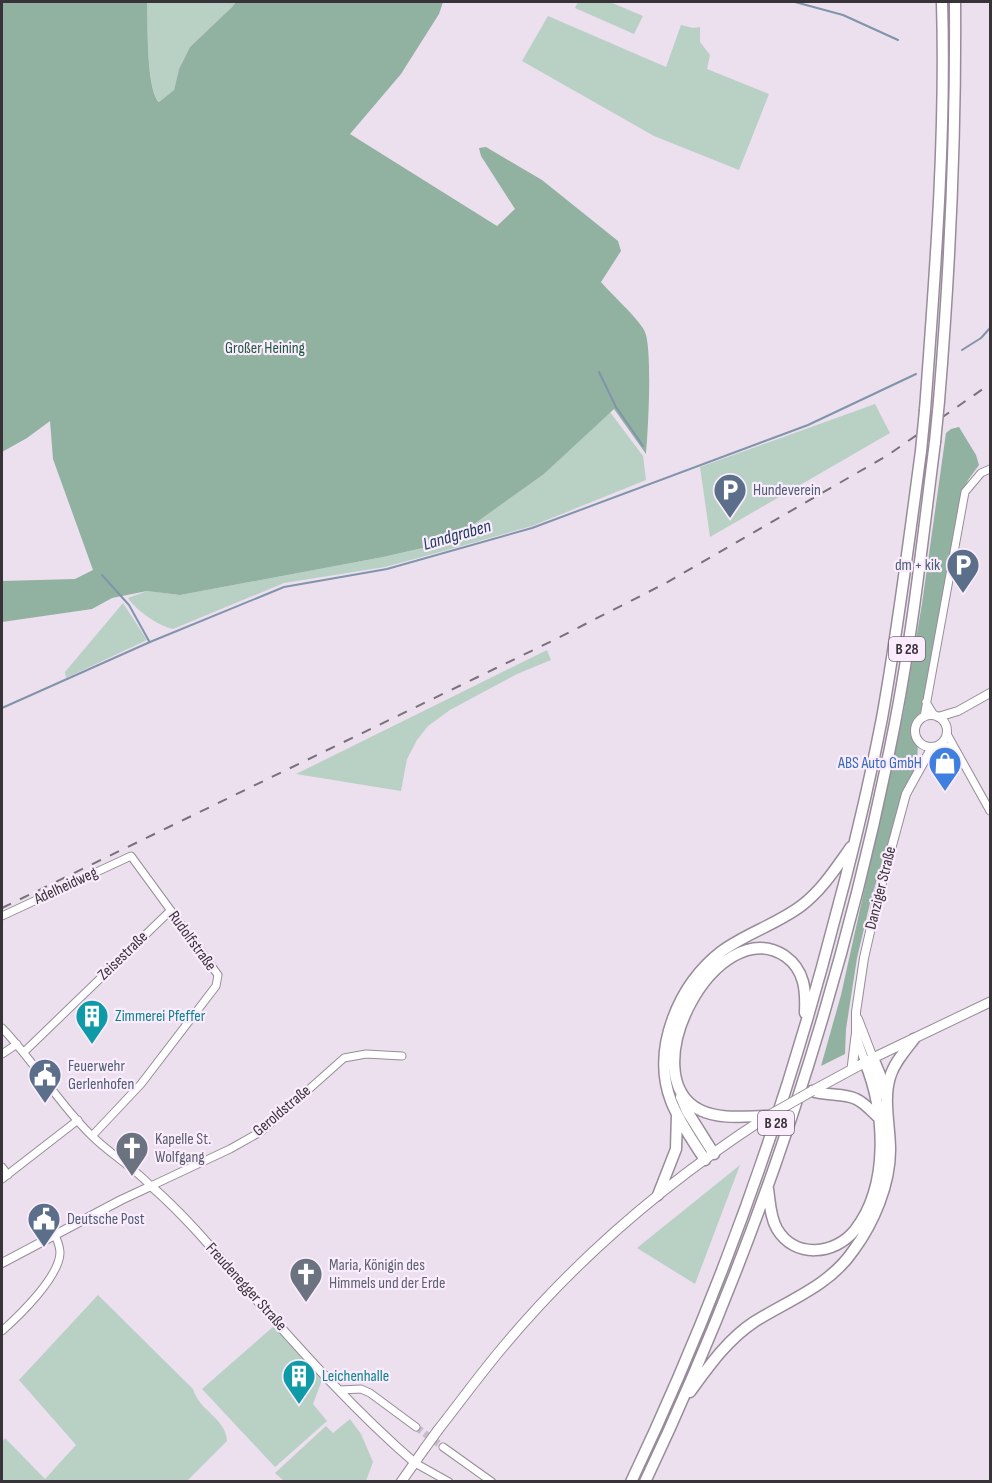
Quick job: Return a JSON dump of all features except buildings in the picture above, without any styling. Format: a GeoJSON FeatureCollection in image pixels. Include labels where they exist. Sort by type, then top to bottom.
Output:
{"type":"FeatureCollection","features":[{"type":"Feature","properties":{"kind":"highway","name":"B 28"},"geometry":{"type":"LineString","coordinates":[[631,1482],[664,1412],[767,1150],[804,1033],[855,842],[881,720],[926,410],[941,143],[942,2]]}},
{"type":"Feature","properties":{"kind":"highway","name":"B 28"},"geometry":{"type":"LineString","coordinates":[[645,1482],[681,1404],[768,1185],[817,1036],[866,852],[896,713],[916,593],[935,442],[948,295],[955,2]]}},
{"type":"Feature","properties":{"kind":"highway"},"geometry":{"type":"LineString","coordinates":[[709,1157],[677,1114],[666,1083],[664,1063],[669,1030],[685,992],[698,974],[724,949],[780,920],[817,892],[855,842]]}},
{"type":"Feature","properties":{"kind":"highway"},"geometry":{"type":"LineString","coordinates":[[709,1157],[687,1111],[676,1080],[675,1054],[682,1023],[695,995],[712,973],[733,957],[762,948],[779,952],[796,966],[804,982],[806,991],[804,1033]]}},
{"type":"Feature","properties":{"kind":"highway"},"geometry":{"type":"LineString","coordinates":[[768,1185],[777,1229],[788,1241],[806,1250],[813,1251],[837,1246],[856,1228],[873,1191],[879,1168],[883,1114],[890,1077],[914,1039]]}},
{"type":"Feature","properties":{"kind":"highway"},"geometry":{"type":"LineString","coordinates":[[681,1404],[730,1341],[754,1322],[818,1286],[853,1252],[880,1200],[890,1153],[883,1114],[880,1075],[869,1060]]}},
{"type":"Feature","properties":{"kind":"highway"},"geometry":{"type":"LineString","coordinates":[[679,1090],[699,1109],[709,1113],[768,1116]]}},
{"type":"Feature","properties":{"kind":"highway"},"geometry":{"type":"LineString","coordinates":[[820,1090],[856,1098],[883,1114]]}},
{"type":"Feature","properties":{"kind":"highway"},"geometry":{"type":"LineString","coordinates":[[658,1195],[676,1149],[677,1114]]}},
{"type":"Feature","properties":{"kind":"main road"},"geometry":{"type":"LineString","coordinates":[[401,1482],[438,1430],[504,1346],[565,1279],[658,1195],[768,1116],[820,1090],[869,1060],[990,1002]]}},
{"type":"Feature","properties":{"kind":"main road"},"geometry":{"type":"LineString","coordinates":[[852,1069],[855,1036]]}},
{"type":"Feature","properties":{"kind":"street","name":"Danziger Straße"},"geometry":{"type":"LineString","coordinates":[[920,768],[921,743],[915,734],[915,729],[924,717],[965,492],[981,473],[990,470]]}},
{"type":"Feature","properties":{"kind":"street"},"geometry":{"type":"LineString","coordinates":[[924,717],[958,711],[990,693]]}},
{"type":"Feature","properties":{"kind":"street"},"geometry":{"type":"LineString","coordinates":[[926,702],[946,730],[954,749],[990,811]]}},
{"type":"Feature","properties":{"kind":"street","name":"Danziger Straße"},"geometry":{"type":"LineString","coordinates":[[869,1060],[855,1036],[856,1012],[864,958],[898,820],[906,794],[920,768],[958,711]]}},
{"type":"Feature","properties":{"kind":"street"},"geometry":{"type":"LineString","coordinates":[[921,743],[954,749]]}},
{"type":"Feature","properties":{"kind":"street","name":"Rudolfstraße"},"geometry":{"type":"LineString","coordinates":[[92,1136],[141,1084],[217,983],[217,973],[131,856]]}},
{"type":"Feature","properties":{"kind":"street","name":"Adelheidweg"},"geometry":{"type":"LineString","coordinates":[[2,916],[131,856]]}},
{"type":"Feature","properties":{"kind":"street","name":"Zeisestraße"},"geometry":{"type":"LineString","coordinates":[[24,1052],[170,911]]}},
{"type":"Feature","properties":{"kind":"street","name":"Danziger Straße"},"geometry":{"type":"LineString","coordinates":[[856,1012],[869,1060]]}},
{"type":"Feature","properties":{"kind":"street"},"geometry":{"type":"LineString","coordinates":[[2,1028],[92,1136],[137,1170],[152,1186]]}},
{"type":"Feature","properties":{"kind":"street"},"geometry":{"type":"LineString","coordinates":[[2,1054],[17,1044]]}},
{"type":"Feature","properties":{"kind":"street","name":"Geroldstraße"},"geometry":{"type":"LineString","coordinates":[[2,1263],[121,1200],[230,1149],[262,1131],[344,1058],[366,1054],[402,1056]]}},
{"type":"Feature","properties":{"kind":"street"},"geometry":{"type":"LineString","coordinates":[[2,1167],[4,1177],[78,1119]]}},
{"type":"Feature","properties":{"kind":"street","name":"Freudenegger Straße"},"geometry":{"type":"LineString","coordinates":[[152,1186],[207,1243],[339,1390],[387,1439],[415,1463],[449,1482]]}},
{"type":"Feature","properties":{"kind":"street"},"geometry":{"type":"LineString","coordinates":[[2,1331],[30,1305],[56,1268],[60,1250],[55,1235]]}},
{"type":"Feature","properties":{"kind":"street"},"geometry":{"type":"LineString","coordinates":[[339,1390],[361,1389],[370,1393],[416,1427]]}},
{"type":"Feature","properties":{"kind":"street"},"geometry":{"type":"LineString","coordinates":[[443,1447],[492,1482]]}},
{"type":"Feature","properties":{"kind":"green space","name":"Großer Heining"},"geometry":{"type":"Polygon","coordinates":[[[2,2],[147,2],[150,70],[155,95],[159,102],[174,90],[179,69],[190,47],[236,2],[443,2],[439,14],[401,74],[350,134],[497,226],[515,209],[481,156],[479,148],[486,147],[542,180],[618,241],[621,251],[601,282],[635,318],[647,338],[649,389],[646,454],[614,409],[544,474],[449,542],[383,557],[180,595],[147,591],[112,598],[92,609],[2,622],[2,581],[75,579],[93,570],[53,459],[50,421],[27,438],[2,452],[2,2]]]}},
{"type":"Feature","properties":{"kind":"green space"},"geometry":{"type":"Polygon","coordinates":[[[147,2],[236,2],[190,47],[179,69],[174,90],[159,102],[155,95],[150,70],[147,2]]]}},
{"type":"Feature","properties":{"kind":"green space"},"geometry":{"type":"Polygon","coordinates":[[[578,2],[610,2],[643,16],[634,34],[575,8],[578,2]]]}},
{"type":"Feature","properties":{"kind":"green space"},"geometry":{"type":"Polygon","coordinates":[[[548,16],[666,67],[681,25],[700,27],[700,42],[710,55],[707,69],[769,94],[739,170],[654,136],[522,61],[548,16]]]}},
{"type":"Feature","properties":{"kind":"green space"},"geometry":{"type":"Polygon","coordinates":[[[875,404],[890,433],[710,537],[700,467],[875,404]]]}},
{"type":"Feature","properties":{"kind":"green space"},"geometry":{"type":"Polygon","coordinates":[[[610,412],[643,456],[646,480],[532,526],[385,567],[284,583],[173,629],[148,617],[128,598],[147,591],[180,595],[383,557],[449,542],[544,474],[610,412]]]}},
{"type":"Feature","properties":{"kind":"green space"},"geometry":{"type":"Polygon","coordinates":[[[959,427],[976,455],[979,465],[968,480],[963,492],[924,704],[913,724],[913,731],[918,740],[917,768],[905,788],[871,899],[857,958],[846,1029],[845,1054],[821,1066],[841,995],[903,715],[922,604],[946,433],[959,427]]]}},
{"type":"Feature","properties":{"kind":"green space"},"geometry":{"type":"Polygon","coordinates":[[[123,603],[147,640],[66,678],[65,672],[123,603]]]}},
{"type":"Feature","properties":{"kind":"green space"},"geometry":{"type":"Polygon","coordinates":[[[547,650],[551,660],[517,674],[450,710],[428,726],[407,759],[401,791],[296,774],[547,650]]]}},
{"type":"Feature","properties":{"kind":"green space"},"geometry":{"type":"Polygon","coordinates":[[[740,1165],[695,1284],[637,1248],[740,1165]]]}},
{"type":"Feature","properties":{"kind":"green space"},"geometry":{"type":"Polygon","coordinates":[[[98,1295],[193,1389],[196,1397],[222,1426],[227,1441],[187,1481],[2,1481],[2,1442],[5,1438],[45,1479],[76,1445],[19,1380],[98,1295]]]}},
{"type":"Feature","properties":{"kind":"green space"},"geometry":{"type":"Polygon","coordinates":[[[274,1326],[322,1380],[313,1404],[327,1421],[275,1467],[202,1389],[274,1326]]]}},
{"type":"Feature","properties":{"kind":"green space"},"geometry":{"type":"Polygon","coordinates":[[[350,1419],[361,1434],[373,1462],[366,1481],[284,1481],[275,1473],[326,1426],[333,1433],[350,1419]]]}},
{"type":"Feature","properties":{"kind":"waterway"},"geometry":{"type":"LineString","coordinates":[[795,2],[843,15],[898,40]]}},
{"type":"Feature","properties":{"kind":"waterway","name":"Landgraben"},"geometry":{"type":"LineString","coordinates":[[962,350],[981,338],[990,328]]}},
{"type":"Feature","properties":{"kind":"waterway"},"geometry":{"type":"LineString","coordinates":[[599,372],[616,407],[643,446]]}},
{"type":"Feature","properties":{"kind":"waterway","name":"Landgraben"},"geometry":{"type":"LineString","coordinates":[[2,708],[150,642],[284,587],[387,569],[532,528],[808,425],[916,374]]}},
{"type":"Feature","properties":{"kind":"waterway"},"geometry":{"type":"LineString","coordinates":[[102,575],[129,605],[149,641]]}},
{"type":"Feature","properties":{"kind":"tunnel"},"geometry":{"type":"LineString","coordinates":[[416,1427],[443,1447]]}},
{"type":"Feature","properties":{"kind":"railway"},"geometry":{"type":"LineString","coordinates":[[2,908],[556,639],[666,583],[888,455],[990,384]]}},
{"type":"Feature","properties":{"kind":"place","name":"Hundeverein"},"geometry":{"type":"Point","coordinates":[730,519]}},
{"type":"Feature","properties":{"kind":"place","name":"dm + kik"},"geometry":{"type":"Point","coordinates":[963,594]}},
{"type":"Feature","properties":{"kind":"place","name":"ABS Auto GmbH"},"geometry":{"type":"Point","coordinates":[945,792]}},
{"type":"Feature","properties":{"kind":"place","name":"Zimmerei Pfeffer"},"geometry":{"type":"Point","coordinates":[92,1045]}},
{"type":"Feature","properties":{"kind":"place","name":"Feuerwehr Gerlenhofen"},"geometry":{"type":"Point","coordinates":[45,1104]}},
{"type":"Feature","properties":{"kind":"place","name":"Kapelle St. Wolfgang"},"geometry":{"type":"Point","coordinates":[132,1177]}},
{"type":"Feature","properties":{"kind":"place","name":"Deutsche Post"},"geometry":{"type":"Point","coordinates":[44,1248]}},
{"type":"Feature","properties":{"kind":"place","name":"Maria, Königin des Himmels und der Erde"},"geometry":{"type":"Point","coordinates":[306,1303]}},
{"type":"Feature","properties":{"kind":"place","name":"Leichenhalle"},"geometry":{"type":"Point","coordinates":[299,1405]}}]}
